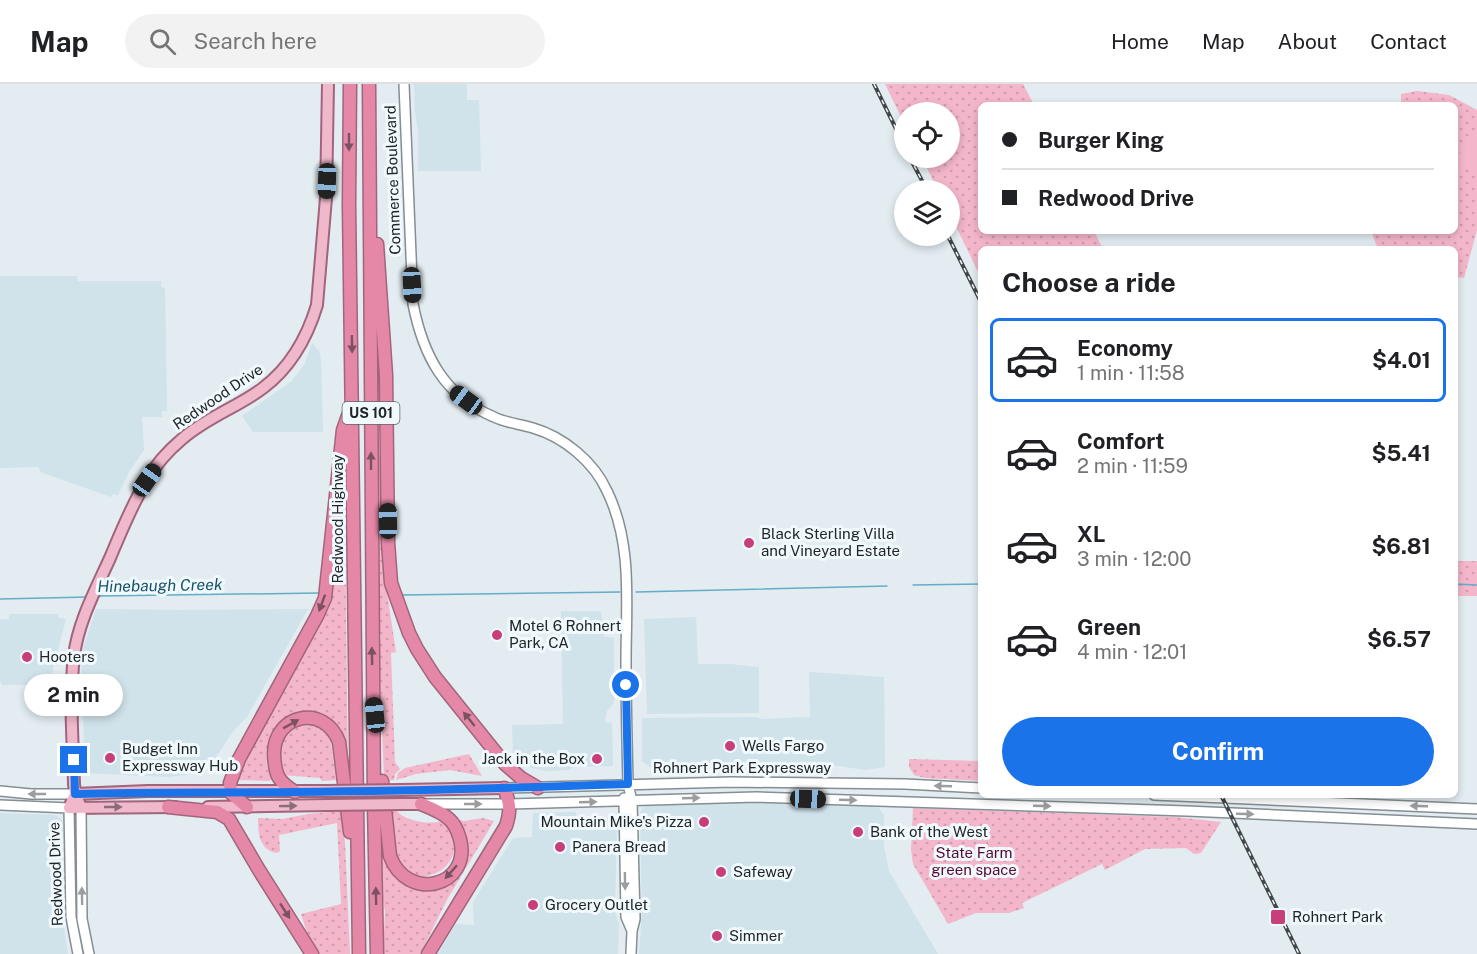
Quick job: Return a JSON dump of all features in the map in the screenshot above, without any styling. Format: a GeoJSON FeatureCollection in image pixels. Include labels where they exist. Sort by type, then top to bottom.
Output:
{"type":"FeatureCollection","features":[{"type":"Feature","properties":{"kind":"highway","name":"Redwood Highway"},"geometry":{"type":"LineString","coordinates":[[350,84],[349,205],[359,954]]}},
{"type":"Feature","properties":{"kind":"highway"},"geometry":{"type":"LineString","coordinates":[[369,88],[385,357],[388,542],[391,583],[409,633],[435,677],[505,764],[521,778],[538,788]]}},
{"type":"Feature","properties":{"kind":"highway","name":"US 101"},"geometry":{"type":"LineString","coordinates":[[369,88],[377,954]]}},
{"type":"Feature","properties":{"kind":"highway"},"geometry":{"type":"LineString","coordinates":[[247,807],[231,793],[230,783],[239,759],[325,598],[344,430],[352,401]]}},
{"type":"Feature","properties":{"kind":"highway"},"geometry":{"type":"LineString","coordinates":[[373,697],[390,856],[393,865],[406,879],[425,885],[435,884],[444,880],[457,868],[462,851],[461,843],[459,834],[450,820],[441,812],[421,804]]}},
{"type":"Feature","properties":{"kind":"highway"},"geometry":{"type":"LineString","coordinates":[[295,792],[276,775],[274,747],[276,738],[287,724],[297,719],[321,721],[333,729],[339,742],[359,912]]}},
{"type":"Feature","properties":{"kind":"highway"},"geometry":{"type":"LineString","coordinates":[[428,954],[506,826],[510,804],[504,788]]}},
{"type":"Feature","properties":{"kind":"highway"},"geometry":{"type":"LineString","coordinates":[[168,807],[217,812],[229,819],[312,954]]}},
{"type":"Feature","properties":{"kind":"main road","name":"Redwood Drive"},"geometry":{"type":"LineString","coordinates":[[89,954],[82,920],[81,807],[75,794],[73,667],[76,643],[89,605],[147,480],[168,452],[201,424],[263,389],[285,368],[304,338],[317,305],[326,198],[328,84]]}},
{"type":"Feature","properties":{"kind":"main road","name":"Commerce Boulevard"},"geometry":{"type":"LineString","coordinates":[[404,84],[413,304],[423,345],[451,388],[482,411],[495,418],[553,435],[582,456],[607,490],[620,523],[627,572],[628,801],[635,919],[631,954]]}},
{"type":"Feature","properties":{"kind":"main road","name":"Rohnert Park Expressway"},"geometry":{"type":"LineString","coordinates":[[0,791],[31,794],[148,791],[231,793],[538,788],[628,784],[788,783],[978,788]]}},
{"type":"Feature","properties":{"kind":"main road","name":"Redwood Drive"},"geometry":{"type":"LineString","coordinates":[[75,794],[69,808],[71,917],[78,954]]}},
{"type":"Feature","properties":{"kind":"main road","name":"Rohnert Park Expressway"},"geometry":{"type":"LineString","coordinates":[[0,806],[69,808],[510,804],[756,797],[1187,810],[1477,824]]}},
{"type":"Feature","properties":{"kind":"main road"},"geometry":{"type":"LineString","coordinates":[[1223,798],[1477,809]]}},
{"type":"Feature","properties":{"kind":"shaded area"},"geometry":{"type":"Polygon","coordinates":[[[414,84],[467,84],[467,100],[479,100],[481,171],[418,171],[418,130],[414,84]]]}},
{"type":"Feature","properties":{"kind":"shaded area"},"geometry":{"type":"Polygon","coordinates":[[[0,276],[77,276],[78,281],[161,281],[161,287],[165,288],[167,411],[162,411],[162,417],[142,417],[144,450],[130,470],[118,495],[113,494],[111,497],[40,472],[39,467],[0,468],[0,276]]]}},
{"type":"Feature","properties":{"kind":"shaded area"},"geometry":{"type":"Polygon","coordinates":[[[312,343],[319,351],[321,360],[323,432],[253,432],[242,416],[292,381],[305,363],[312,343]]]}},
{"type":"Feature","properties":{"kind":"shaded area"},"geometry":{"type":"Polygon","coordinates":[[[96,609],[308,609],[247,717],[234,730],[214,760],[204,768],[186,775],[168,777],[85,773],[81,655],[96,609]]]}},
{"type":"Feature","properties":{"kind":"shaded area"},"geometry":{"type":"Polygon","coordinates":[[[561,611],[601,611],[604,637],[614,638],[614,703],[607,711],[605,719],[606,723],[612,722],[613,766],[574,767],[569,770],[546,771],[532,768],[518,760],[513,753],[512,725],[563,724],[561,611]]]}},
{"type":"Feature","properties":{"kind":"shaded area"},"geometry":{"type":"Polygon","coordinates":[[[9,614],[58,614],[59,618],[66,619],[49,685],[2,685],[0,680],[0,619],[9,619],[9,614]]]}},
{"type":"Feature","properties":{"kind":"shaded area"},"geometry":{"type":"Polygon","coordinates":[[[696,617],[698,664],[759,667],[759,713],[647,714],[644,619],[696,617]]]}},
{"type":"Feature","properties":{"kind":"shaded area"},"geometry":{"type":"Polygon","coordinates":[[[809,672],[884,677],[885,767],[866,770],[823,764],[717,763],[705,770],[655,771],[642,761],[642,718],[810,717],[809,672]]]}},
{"type":"Feature","properties":{"kind":"shaded area"},"geometry":{"type":"Polygon","coordinates":[[[774,803],[878,806],[884,816],[884,847],[889,871],[938,954],[639,954],[642,913],[640,812],[646,804],[774,803]]]}},
{"type":"Feature","properties":{"kind":"shaded area"},"geometry":{"type":"Polygon","coordinates":[[[576,812],[576,819],[617,818],[615,914],[619,924],[618,954],[438,954],[456,924],[474,925],[473,902],[513,838],[532,837],[533,813],[576,812]]]}},
{"type":"Feature","properties":{"kind":"shaded area"},"geometry":{"type":"Polygon","coordinates":[[[0,813],[55,815],[62,820],[64,875],[62,915],[68,954],[0,954],[0,813]]]}},
{"type":"Feature","properties":{"kind":"green space"},"geometry":{"type":"Polygon","coordinates":[[[885,84],[1023,84],[1032,102],[978,102],[978,234],[1096,234],[1102,246],[978,246],[978,272],[960,235],[960,180],[933,180],[927,168],[960,168],[960,102],[894,102],[885,84]]]}},
{"type":"Feature","properties":{"kind":"green space"},"geometry":{"type":"Polygon","coordinates":[[[1417,91],[1449,95],[1477,110],[1477,230],[1464,278],[1458,277],[1458,246],[1377,246],[1372,234],[1458,234],[1458,102],[1401,102],[1401,94],[1417,91]]]}},
{"type":"Feature","properties":{"kind":"green space"},"geometry":{"type":"Polygon","coordinates":[[[1469,135],[1477,139],[1477,174],[1458,165],[1458,158],[1469,135]]]}},
{"type":"Feature","properties":{"kind":"green space"},"geometry":{"type":"Polygon","coordinates":[[[374,457],[380,457],[382,560],[396,652],[391,653],[395,762],[400,769],[395,774],[394,780],[384,781],[379,643],[381,637],[377,621],[374,457]]]}},
{"type":"Feature","properties":{"kind":"green space"},"geometry":{"type":"Polygon","coordinates":[[[338,527],[345,528],[348,767],[328,720],[314,712],[300,712],[288,716],[278,725],[271,737],[267,750],[267,765],[272,779],[269,781],[237,780],[238,773],[331,598],[338,527]]]}},
{"type":"Feature","properties":{"kind":"green space"},"geometry":{"type":"Polygon","coordinates":[[[1458,561],[1477,561],[1477,596],[1458,596],[1458,561]]]}},
{"type":"Feature","properties":{"kind":"green space"},"geometry":{"type":"Polygon","coordinates":[[[317,725],[330,737],[336,780],[322,781],[320,778],[281,775],[278,762],[280,738],[295,726],[317,725]]]}},
{"type":"Feature","properties":{"kind":"green space"},"geometry":{"type":"Polygon","coordinates":[[[469,754],[482,776],[450,770],[416,774],[396,780],[398,773],[405,768],[469,754]]]}},
{"type":"Feature","properties":{"kind":"green space"},"geometry":{"type":"Polygon","coordinates":[[[909,759],[978,761],[978,781],[925,778],[914,775],[909,767],[909,759]]]}},
{"type":"Feature","properties":{"kind":"green space","name":"State Farm green space"},"geometry":{"type":"Polygon","coordinates":[[[913,808],[1175,817],[1221,822],[1201,853],[1194,854],[1186,848],[1145,849],[1105,870],[1102,864],[1022,903],[1024,908],[1009,913],[976,913],[948,924],[913,864],[911,850],[913,808]]]}},
{"type":"Feature","properties":{"kind":"green space"},"geometry":{"type":"Polygon","coordinates":[[[390,810],[419,822],[433,823],[443,820],[452,837],[454,851],[448,863],[438,872],[426,876],[414,876],[403,870],[393,853],[390,810]]]}},
{"type":"Feature","properties":{"kind":"green space"},"geometry":{"type":"Polygon","coordinates":[[[341,811],[345,842],[350,954],[318,954],[307,933],[301,914],[341,904],[337,823],[279,835],[280,851],[277,853],[263,845],[259,835],[258,818],[282,819],[341,811]]]}},
{"type":"Feature","properties":{"kind":"green space"},"geometry":{"type":"Polygon","coordinates":[[[483,818],[494,821],[448,898],[420,954],[383,954],[385,911],[381,890],[380,854],[383,854],[387,865],[395,875],[416,887],[459,868],[456,819],[464,821],[483,818]]]}},
{"type":"Feature","properties":{"kind":"waterway"},"geometry":{"type":"LineString","coordinates":[[913,585],[978,584]]}},
{"type":"Feature","properties":{"kind":"waterway"},"geometry":{"type":"LineString","coordinates":[[1458,584],[1477,585]]}},
{"type":"Feature","properties":{"kind":"waterway"},"geometry":{"type":"LineString","coordinates":[[636,592],[887,586]]}},
{"type":"Feature","properties":{"kind":"waterway"},"geometry":{"type":"LineString","coordinates":[[402,595],[620,592]]}},
{"type":"Feature","properties":{"kind":"waterway","name":"Hinebaugh Creek"},"geometry":{"type":"LineString","coordinates":[[99,596],[319,593]]}},
{"type":"Feature","properties":{"kind":"waterway","name":"Hinebaugh Creek"},"geometry":{"type":"LineString","coordinates":[[0,599],[88,597]]}},
{"type":"Feature","properties":{"kind":"railway"},"geometry":{"type":"LineString","coordinates":[[874,84],[894,125]]}},
{"type":"Feature","properties":{"kind":"railway"},"geometry":{"type":"LineString","coordinates":[[915,168],[922,180]]}},
{"type":"Feature","properties":{"kind":"railway"},"geometry":{"type":"LineString","coordinates":[[953,246],[978,296]]}},
{"type":"Feature","properties":{"kind":"railway"},"geometry":{"type":"LineString","coordinates":[[1222,798],[1299,954]]}},
{"type":"Feature","properties":{"kind":"place","name":"Black Sterling Villa and Vineyard Estate"},"geometry":{"type":"Point","coordinates":[749,543]}},
{"type":"Feature","properties":{"kind":"place","name":"Motel 6 Rohnert Park, CA"},"geometry":{"type":"Point","coordinates":[497,635]}},
{"type":"Feature","properties":{"kind":"place","name":"Hooters"},"geometry":{"type":"Point","coordinates":[27,657]}},
{"type":"Feature","properties":{"kind":"place","name":"Wells Fargo"},"geometry":{"type":"Point","coordinates":[730,746]}},
{"type":"Feature","properties":{"kind":"place","name":"Budget Inn Expressway Hub"},"geometry":{"type":"Point","coordinates":[110,758]}},
{"type":"Feature","properties":{"kind":"place","name":"Jack in the Box"},"geometry":{"type":"Point","coordinates":[597,759]}},
{"type":"Feature","properties":{"kind":"place","name":"Mountain Mike's Pizza"},"geometry":{"type":"Point","coordinates":[704,822]}},
{"type":"Feature","properties":{"kind":"place","name":"Bank of the West"},"geometry":{"type":"Point","coordinates":[858,832]}},
{"type":"Feature","properties":{"kind":"place","name":"Panera Bread"},"geometry":{"type":"Point","coordinates":[560,847]}},
{"type":"Feature","properties":{"kind":"place","name":"Safeway"},"geometry":{"type":"Point","coordinates":[721,872]}},
{"type":"Feature","properties":{"kind":"place","name":"Grocery Outlet"},"geometry":{"type":"Point","coordinates":[533,905]}},
{"type":"Feature","properties":{"kind":"place","name":"Rohnert Park"},"geometry":{"type":"Point","coordinates":[1278,917]}},
{"type":"Feature","properties":{"kind":"place","name":"Simmer"},"geometry":{"type":"Point","coordinates":[717,936]}},
{"type":"Feature","properties":{"kind":"route"},"geometry":{"type":"LineString","coordinates":[[74,760],[75,794],[148,791],[202,793],[538,788],[628,784],[626,685]]}}]}
